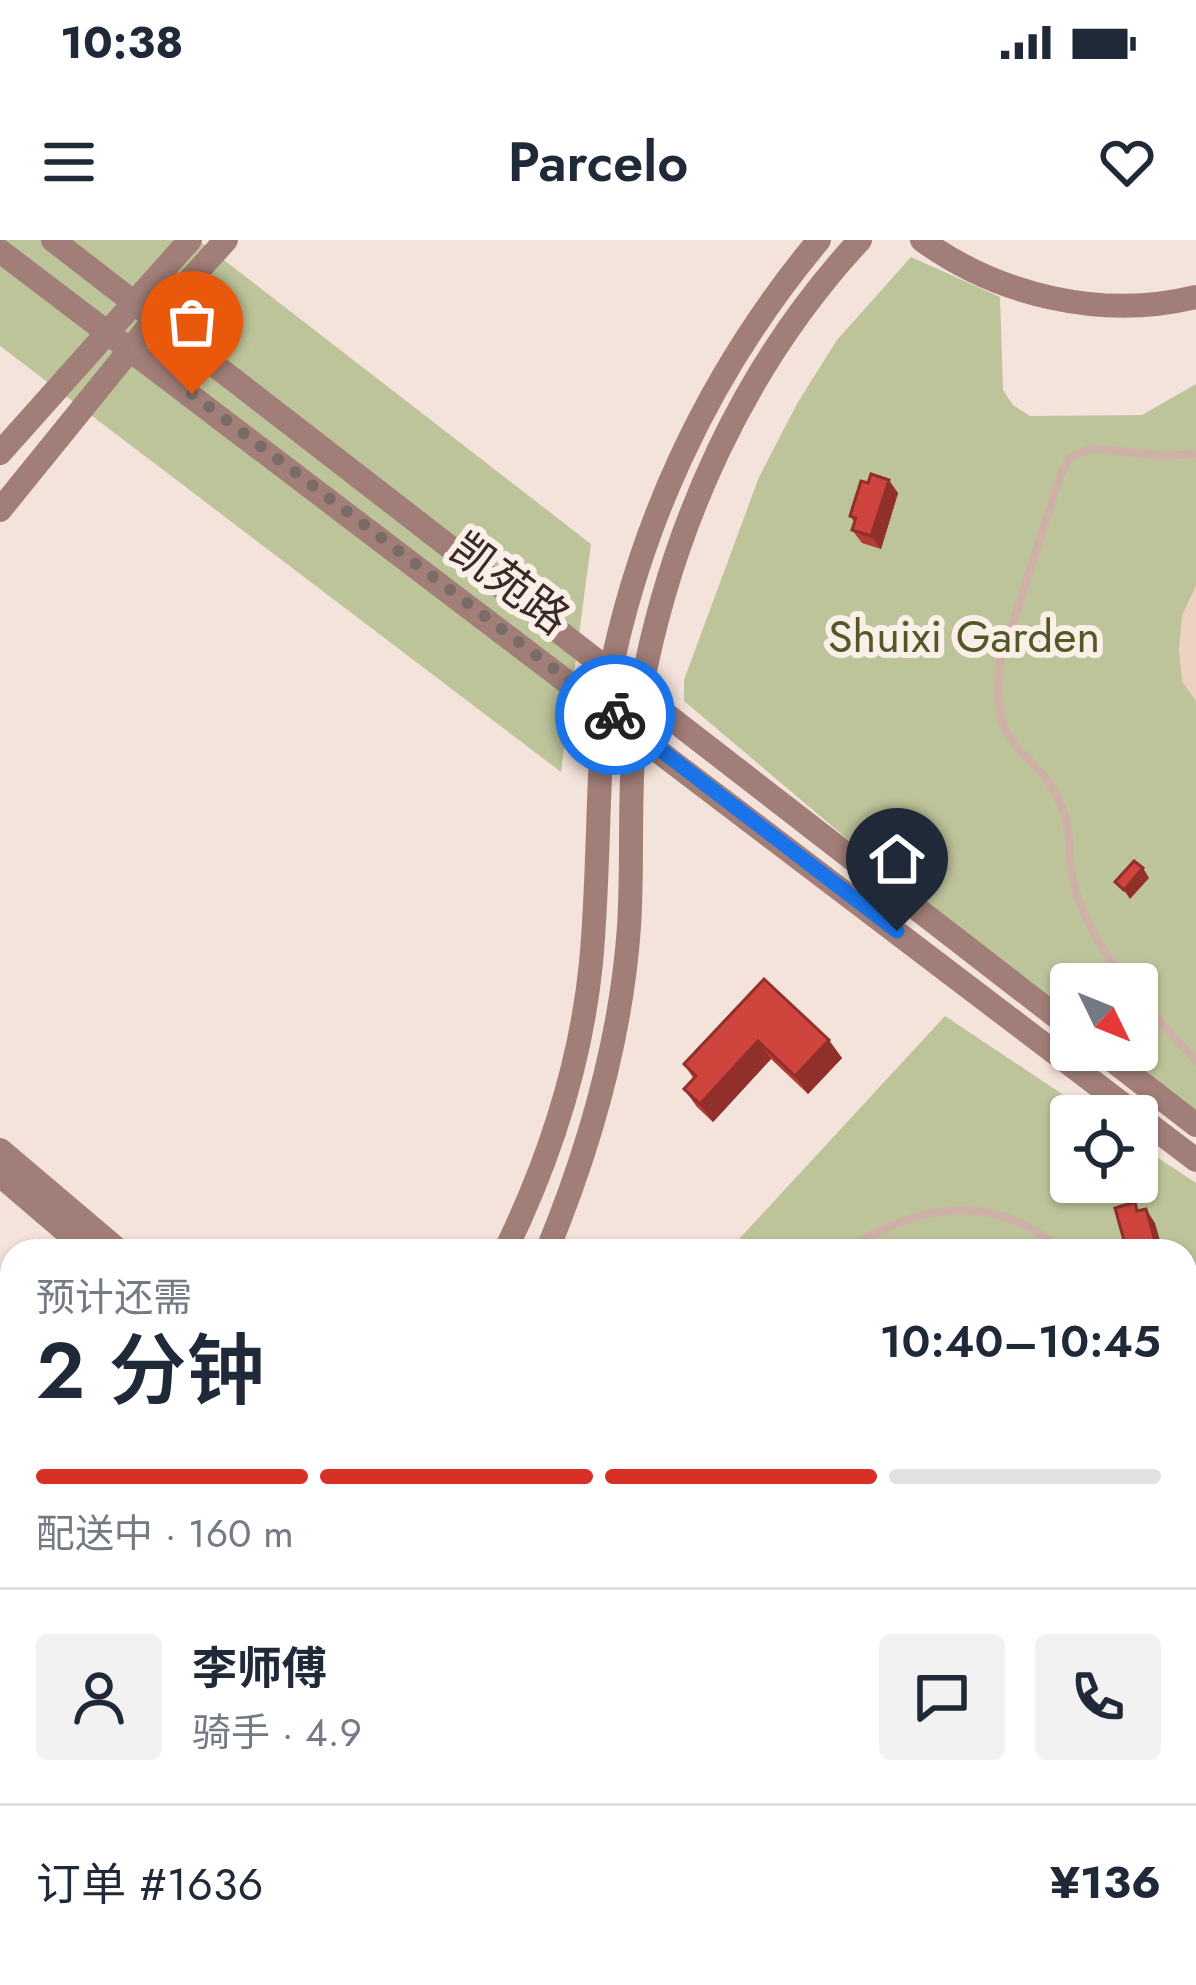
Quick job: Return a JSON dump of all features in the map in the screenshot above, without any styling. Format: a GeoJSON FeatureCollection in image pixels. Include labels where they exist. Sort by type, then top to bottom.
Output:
{"type":"FeatureCollection","features":[{"type":"Feature","properties":{"kind":"main road","name":"凯苑路"},"geometry":{"type":"LineString","coordinates":[[53,240],[563,634],[615,704]]}},
{"type":"Feature","properties":{"kind":"main road"},"geometry":{"type":"LineString","coordinates":[[0,509],[226,240]]}},
{"type":"Feature","properties":{"kind":"main road"},"geometry":{"type":"LineString","coordinates":[[510,1239],[542,1166],[580,1031],[592,949],[599,770],[662,500],[689,435],[759,316],[819,240]]}},
{"type":"Feature","properties":{"kind":"main road"},"geometry":{"type":"LineString","coordinates":[[615,704],[640,692],[661,603],[702,483],[755,381],[787,332],[860,240]]}},
{"type":"Feature","properties":{"kind":"main road"},"geometry":{"type":"LineString","coordinates":[[922,240],[971,270],[1034,294],[1119,305],[1196,293]]}},
{"type":"Feature","properties":{"kind":"main road"},"geometry":{"type":"LineString","coordinates":[[939,240],[1003,274],[1071,293],[1140,297],[1196,293]]}},
{"type":"Feature","properties":{"kind":"main road"},"geometry":{"type":"LineString","coordinates":[[0,453],[186,245]]}},
{"type":"Feature","properties":{"kind":"main road"},"geometry":{"type":"LineString","coordinates":[[186,245],[162,284],[157,318],[172,363],[192,394]]}},
{"type":"Feature","properties":{"kind":"main road","name":"凯苑路"},"geometry":{"type":"LineString","coordinates":[[0,251],[554,670],[615,704],[1196,1160]]}},
{"type":"Feature","properties":{"kind":"main road"},"geometry":{"type":"LineString","coordinates":[[201,268],[190,315],[196,335],[218,366]]}},
{"type":"Feature","properties":{"kind":"main road"},"geometry":{"type":"LineString","coordinates":[[554,670],[590,721],[599,770]]}},
{"type":"Feature","properties":{"kind":"main road","name":"凯苑路"},"geometry":{"type":"LineString","coordinates":[[615,704],[640,692],[1050,1012]]}},
{"type":"Feature","properties":{"kind":"main road"},"geometry":{"type":"LineString","coordinates":[[552,1239],[596,1115],[619,1011],[628,932],[632,771],[615,704]]}},
{"type":"Feature","properties":{"kind":"main road"},"geometry":{"type":"LineString","coordinates":[[1127,1071],[1196,1125]]}},
{"type":"Feature","properties":{"kind":"main road"},"geometry":{"type":"LineString","coordinates":[[0,1150],[105,1239]]}},
{"type":"Feature","properties":{"kind":"main road"},"geometry":{"type":"LineString","coordinates":[[0,1175],[74,1239]]}},
{"type":"Feature","properties":{"kind":"lane"},"geometry":{"type":"LineString","coordinates":[[1113,963],[1074,884],[1064,811],[1042,776],[1007,737],[996,694],[1000,662],[1062,471],[1071,457],[1092,448],[1162,456],[1196,454]]}},
{"type":"Feature","properties":{"kind":"lane"},"geometry":{"type":"LineString","coordinates":[[1158,1020],[1196,1061]]}},
{"type":"Feature","properties":{"kind":"lane"},"geometry":{"type":"LineString","coordinates":[[865,1239],[915,1216],[968,1210],[1015,1219],[1046,1239]]}},
{"type":"Feature","properties":{"kind":"green space"},"geometry":{"type":"Polygon","coordinates":[[[0,240],[198,240],[591,544],[561,772],[0,346],[0,240]]]}},
{"type":"Feature","properties":{"kind":"green space","name":"Shuixi Garden"},"geometry":{"type":"Polygon","coordinates":[[[911,257],[1000,297],[1003,390],[1013,405],[1030,416],[1142,415],[1196,384],[1196,1112],[1143,1071],[1158,1071],[1158,963],[1050,963],[1050,999],[852,843],[684,701],[684,680],[759,477],[837,340],[911,257]]]}},
{"type":"Feature","properties":{"kind":"green space"},"geometry":{"type":"Polygon","coordinates":[[[945,1016],[1064,1095],[1050,1095],[1050,1203],[1158,1203],[1158,1158],[1196,1183],[1196,1239],[739,1239],[945,1016]]]}},
{"type":"Feature","properties":{"kind":"shaded area"},"geometry":{"type":"Polygon","coordinates":[[[1196,586],[1196,701],[1182,681],[1179,650],[1182,615],[1196,586]]]}},
{"type":"Feature","properties":{"kind":"building"},"geometry":{"type":"Polygon","coordinates":[[[871,474],[889,480],[871,536],[852,530],[856,518],[850,516],[861,481],[868,483],[871,474]]]}},
{"type":"Feature","properties":{"kind":"building"},"geometry":{"type":"Polygon","coordinates":[[[1134,861],[1143,868],[1124,890],[1115,882],[1134,861]]]}},
{"type":"Feature","properties":{"kind":"building"},"geometry":{"type":"Polygon","coordinates":[[[764,979],[829,1040],[795,1076],[758,1041],[700,1104],[684,1089],[696,1076],[684,1064],[764,979]]]}},
{"type":"Feature","properties":{"kind":"building"},"geometry":{"type":"Polygon","coordinates":[[[1135,1203],[1137,1211],[1146,1209],[1154,1239],[1124,1239],[1115,1208],[1135,1203]]]}},
{"type":"Feature","properties":{"kind":"way so far"},"geometry":{"type":"LineString","coordinates":[[192,394],[615,715]]}},
{"type":"Feature","properties":{"kind":"route"},"geometry":{"type":"LineString","coordinates":[[615,715],[897,931]]}}]}
